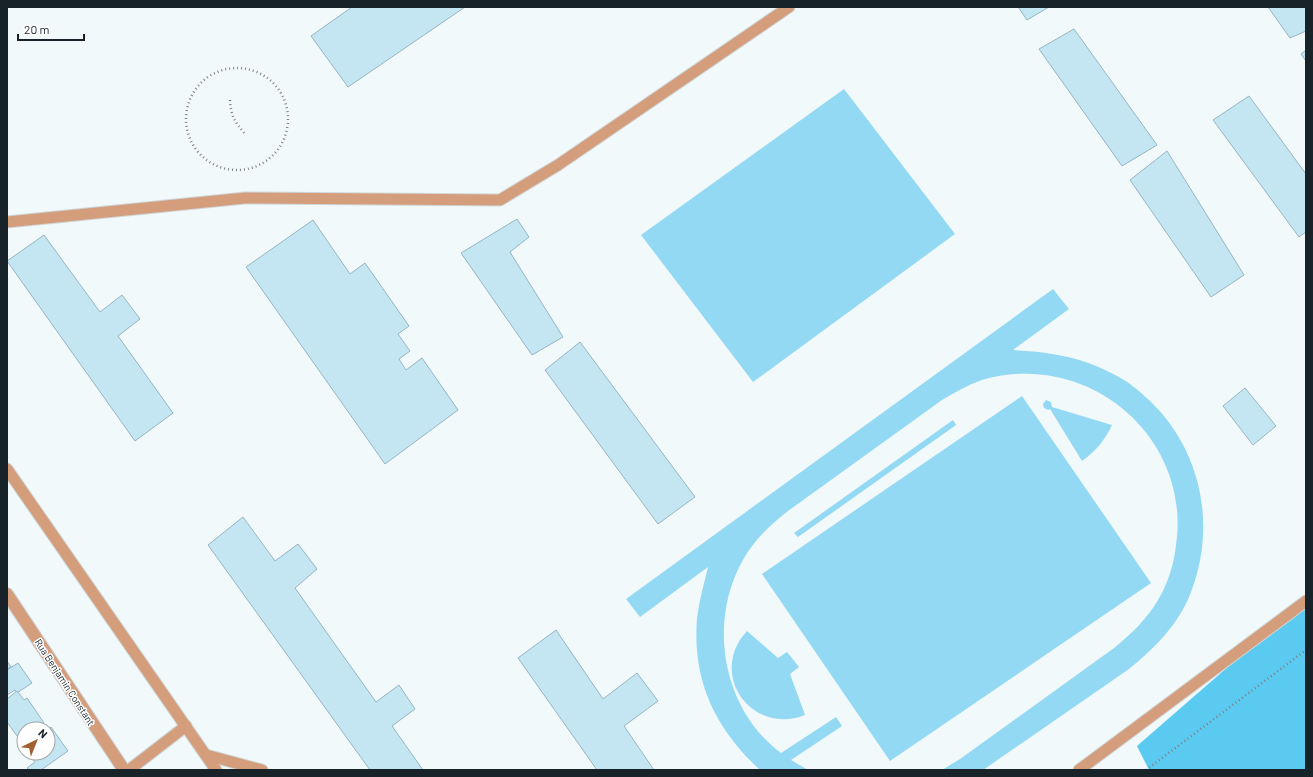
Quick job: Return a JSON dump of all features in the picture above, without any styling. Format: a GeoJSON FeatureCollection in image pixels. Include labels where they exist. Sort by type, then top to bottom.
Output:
{"type":"FeatureCollection","features":[{"type":"Feature","properties":{"kind":"street","name":"Rua Benjamin Constant"},"geometry":{"type":"LineString","coordinates":[[7,594],[124,770]]}},
{"type":"Feature","properties":{"kind":"lane"},"geometry":{"type":"LineString","coordinates":[[7,222],[245,198],[500,200],[558,165],[789,7]]}},
{"type":"Feature","properties":{"kind":"lane"},"geometry":{"type":"LineString","coordinates":[[7,469],[216,770]]}},
{"type":"Feature","properties":{"kind":"lane"},"geometry":{"type":"LineString","coordinates":[[1079,770],[1306,601]]}},
{"type":"Feature","properties":{"kind":"lane"},"geometry":{"type":"LineString","coordinates":[[129,770],[186,726]]}},
{"type":"Feature","properties":{"kind":"lane"},"geometry":{"type":"LineString","coordinates":[[206,755],[262,770]]}},
{"type":"Feature","properties":{"kind":"path"},"geometry":{"type":"LineString","coordinates":[[239,67],[255,70],[269,78],[280,91],[288,106],[289,123],[285,140],[276,153],[264,163],[250,170],[234,171],[218,167],[204,159],[194,147],[187,132],[185,116],[189,100],[196,87],[208,76],[223,69],[239,67]]}},
{"type":"Feature","properties":{"kind":"path"},"geometry":{"type":"LineString","coordinates":[[230,100],[230,108],[233,118],[245,134]]}},
{"type":"Feature","properties":{"kind":"path"},"geometry":{"type":"LineString","coordinates":[[1146,770],[1306,650]]}},
{"type":"Feature","properties":{"kind":"shaded area"},"geometry":{"type":"Polygon","coordinates":[[[844,89],[955,234],[753,382],[641,235],[844,89]]]}},
{"type":"Feature","properties":{"kind":"shaded area"},"geometry":{"type":"Polygon","coordinates":[[[1053,289],[1069,309],[1013,350],[1054,354],[1079,360],[1092,364],[1126,381],[1149,400],[1167,420],[1181,441],[1192,465],[1199,489],[1203,515],[1203,541],[1199,567],[1191,592],[1180,615],[1157,644],[1129,669],[983,770],[942,770],[960,759],[1114,648],[1132,632],[1149,614],[1162,594],[1174,559],[1176,545],[1177,505],[1167,469],[1149,437],[1124,410],[1094,390],[1059,377],[1021,374],[982,380],[942,400],[788,511],[763,533],[743,560],[732,585],[726,611],[724,637],[727,664],[734,690],[746,714],[761,735],[781,753],[836,717],[842,726],[791,760],[808,770],[760,770],[730,737],[710,702],[703,683],[698,662],[696,641],[700,599],[708,567],[640,617],[626,599],[1053,289]]]}},
{"type":"Feature","properties":{"kind":"shaded area"},"geometry":{"type":"Polygon","coordinates":[[[1022,396],[1151,583],[890,761],[762,574],[1022,396]]]}},
{"type":"Feature","properties":{"kind":"shaded area"},"geometry":{"type":"Polygon","coordinates":[[[1046,400],[1051,402],[1052,407],[1112,425],[1100,445],[1082,461],[1050,409],[1048,410],[1044,408],[1043,404],[1046,400]]]}},
{"type":"Feature","properties":{"kind":"shaded area"},"geometry":{"type":"Polygon","coordinates":[[[953,420],[956,425],[798,537],[794,533],[953,420]]]}},
{"type":"Feature","properties":{"kind":"shaded area"},"geometry":{"type":"Polygon","coordinates":[[[1306,599],[1306,770],[1149,770],[1137,746],[1306,599]]]}},
{"type":"Feature","properties":{"kind":"shaded area"},"geometry":{"type":"Polygon","coordinates":[[[747,631],[778,658],[787,652],[799,667],[790,674],[805,715],[786,719],[768,717],[753,709],[741,697],[734,682],[732,665],[736,648],[747,631]]]}},
{"type":"Feature","properties":{"kind":"building"},"geometry":{"type":"Polygon","coordinates":[[[352,7],[465,7],[348,87],[311,36],[352,7]]]}},
{"type":"Feature","properties":{"kind":"building"},"geometry":{"type":"Polygon","coordinates":[[[1018,7],[1049,7],[1027,20],[1018,7]]]}},
{"type":"Feature","properties":{"kind":"building"},"geometry":{"type":"Polygon","coordinates":[[[1268,7],[1306,7],[1306,31],[1290,38],[1268,7]]]}},
{"type":"Feature","properties":{"kind":"building"},"geometry":{"type":"Polygon","coordinates":[[[1074,29],[1157,145],[1122,166],[1039,49],[1074,29]]]}},
{"type":"Feature","properties":{"kind":"building"},"geometry":{"type":"Polygon","coordinates":[[[1306,50],[1306,61],[1301,54],[1306,50]]]}},
{"type":"Feature","properties":{"kind":"building"},"geometry":{"type":"Polygon","coordinates":[[[1249,96],[1306,174],[1306,232],[1299,237],[1213,120],[1249,96]]]}},
{"type":"Feature","properties":{"kind":"building"},"geometry":{"type":"Polygon","coordinates":[[[1167,151],[1244,275],[1211,297],[1130,180],[1167,151]]]}},
{"type":"Feature","properties":{"kind":"building"},"geometry":{"type":"Polygon","coordinates":[[[517,219],[529,237],[510,252],[563,337],[532,355],[461,253],[517,219]]]}},
{"type":"Feature","properties":{"kind":"building"},"geometry":{"type":"Polygon","coordinates":[[[313,220],[350,274],[365,263],[409,326],[398,334],[410,351],[399,359],[406,370],[422,358],[458,410],[385,464],[246,267],[313,220]]]}},
{"type":"Feature","properties":{"kind":"building"},"geometry":{"type":"Polygon","coordinates":[[[44,235],[100,312],[122,295],[140,319],[118,336],[173,413],[135,441],[7,261],[44,235]]]}},
{"type":"Feature","properties":{"kind":"building"},"geometry":{"type":"Polygon","coordinates":[[[580,342],[695,497],[658,524],[545,370],[580,342]]]}},
{"type":"Feature","properties":{"kind":"building"},"geometry":{"type":"Polygon","coordinates":[[[1245,388],[1276,426],[1253,445],[1223,406],[1245,388]]]}},
{"type":"Feature","properties":{"kind":"building"},"geometry":{"type":"Polygon","coordinates":[[[243,517],[275,561],[298,544],[317,569],[295,588],[376,702],[399,685],[415,709],[392,726],[423,770],[370,770],[208,545],[243,517]]]}},
{"type":"Feature","properties":{"kind":"building"},"geometry":{"type":"Polygon","coordinates":[[[556,630],[603,699],[637,673],[658,701],[624,726],[654,770],[597,770],[518,658],[556,630]]]}},
{"type":"Feature","properties":{"kind":"building"},"geometry":{"type":"Polygon","coordinates":[[[7,661],[11,667],[7,669],[7,661]]]}},
{"type":"Feature","properties":{"kind":"building"},"geometry":{"type":"Polygon","coordinates":[[[18,663],[32,683],[17,693],[15,690],[7,695],[7,670],[18,663]]]}},
{"type":"Feature","properties":{"kind":"building"},"geometry":{"type":"Polygon","coordinates":[[[17,691],[24,700],[27,698],[43,721],[16,721],[16,734],[7,722],[7,699],[17,691]]]}},
{"type":"Feature","properties":{"kind":"building"},"geometry":{"type":"Polygon","coordinates":[[[56,734],[68,751],[56,759],[56,734]]]}},
{"type":"Feature","properties":{"kind":"building"},"geometry":{"type":"Polygon","coordinates":[[[34,761],[54,761],[41,770],[29,770],[27,768],[34,761]]]}}]}
